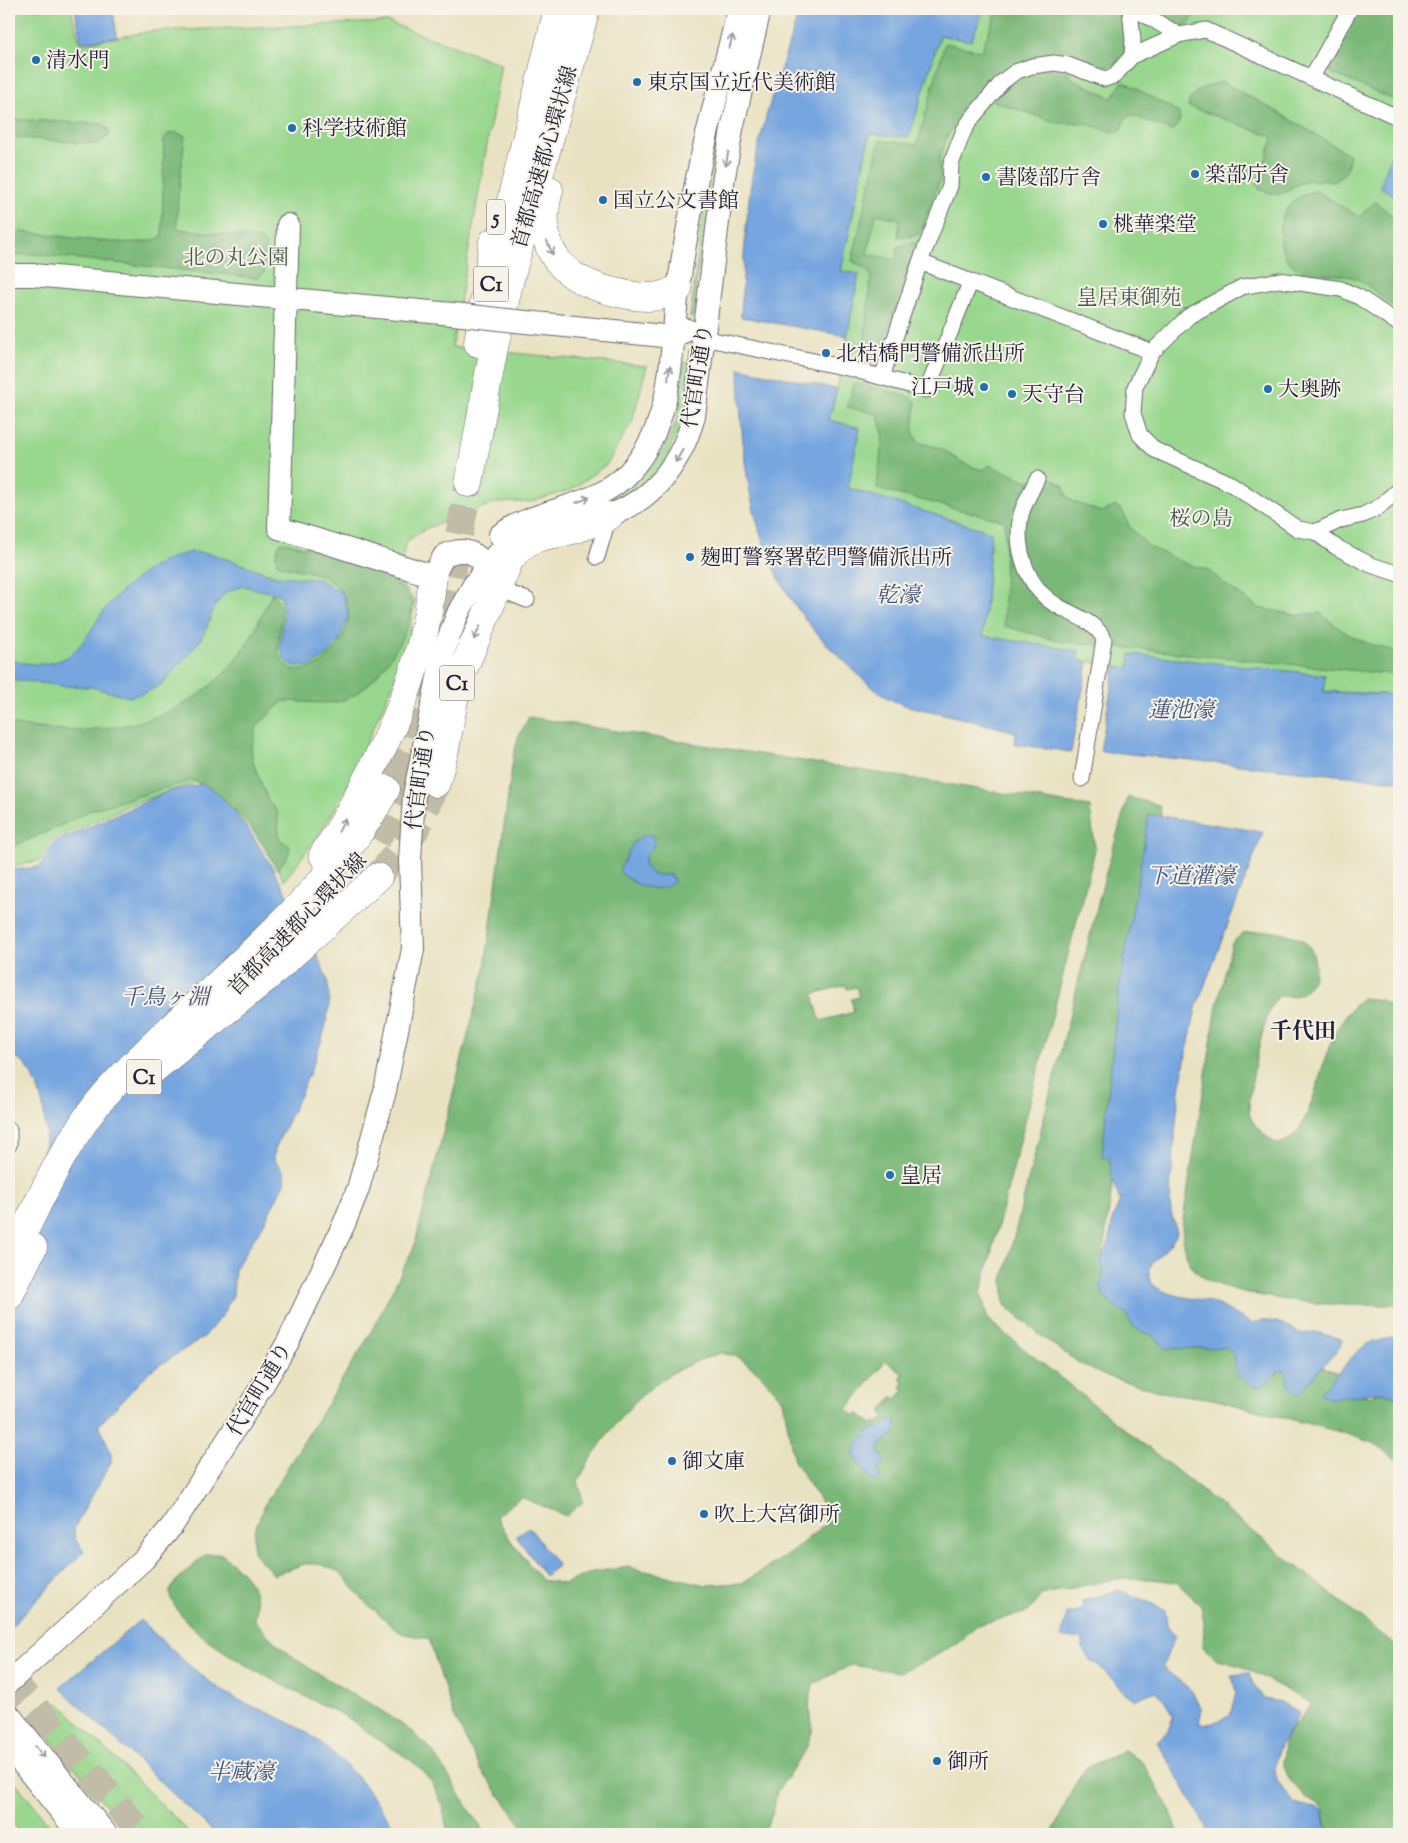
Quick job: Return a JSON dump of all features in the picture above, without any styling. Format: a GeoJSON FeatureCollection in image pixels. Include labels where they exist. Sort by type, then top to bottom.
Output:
{"type":"FeatureCollection","features":[{"type":"Feature","properties":{"kind":"highway","name":"5"},"geometry":{"type":"LineString","coordinates":[[542,9],[550,93]]}},
{"type":"Feature","properties":{"kind":"highway","name":"首都高速都心環状線"},"geometry":{"type":"LineString","coordinates":[[550,93],[558,9]]}},
{"type":"Feature","properties":{"kind":"highway","name":"5"},"geometry":{"type":"LineString","coordinates":[[510,279],[550,93],[572,9]]}},
{"type":"Feature","properties":{"kind":"highway","name":"首都高速都心環状線"},"geometry":{"type":"LineString","coordinates":[[510,279],[461,481],[477,347],[494,269],[550,93],[586,9]]}},
{"type":"Feature","properties":{"kind":"highway"},"geometry":{"type":"LineString","coordinates":[[591,9],[550,93],[544,229],[552,253],[568,273],[589,286],[650,299],[667,295],[678,289]]}},
{"type":"Feature","properties":{"kind":"highway","name":"C1"},"geometry":{"type":"LineString","coordinates":[[436,783],[445,749],[457,684],[486,571],[509,561],[523,543],[532,538],[574,529],[609,516]]}},
{"type":"Feature","properties":{"kind":"highway"},"geometry":{"type":"LineString","coordinates":[[324,893],[336,836],[396,720],[417,664],[428,617],[433,576]]}},
{"type":"Feature","properties":{"kind":"highway","name":"首都高速都心環状線"},"geometry":{"type":"LineString","coordinates":[[324,893],[386,789]]}},
{"type":"Feature","properties":{"kind":"highway","name":"首都高速都心環状線"},"geometry":{"type":"LineString","coordinates":[[9,1262],[78,1130],[110,1089],[158,1042],[324,893],[354,870],[376,840]]}},
{"type":"Feature","properties":{"kind":"highway","name":"C1"},"geometry":{"type":"LineString","coordinates":[[9,1296],[92,1138],[142,1078],[265,979],[324,893],[378,877]]}},
{"type":"Feature","properties":{"kind":"street","name":"代官町通り"},"geometry":{"type":"LineString","coordinates":[[9,1682],[151,1552],[172,1526],[261,1388],[316,1288],[358,1189],[378,1118],[398,1029],[413,949],[410,860],[415,786],[443,653],[458,613],[486,571],[504,532],[609,488],[628,474],[642,456],[659,425],[666,398],[678,289],[697,178],[739,9]]}},
{"type":"Feature","properties":{"kind":"street","name":"代官町通り"},"geometry":{"type":"LineString","coordinates":[[609,516],[644,498],[660,483],[683,450],[694,416],[715,245],[732,129],[760,9]]}},
{"type":"Feature","properties":{"kind":"street"},"geometry":{"type":"LineString","coordinates":[[1130,9],[1134,40],[1132,56]]}},
{"type":"Feature","properties":{"kind":"street"},"geometry":{"type":"LineString","coordinates":[[1135,9],[1179,35]]}},
{"type":"Feature","properties":{"kind":"street"},"geometry":{"type":"LineString","coordinates":[[1312,77],[1350,9]]}},
{"type":"Feature","properties":{"kind":"street"},"geometry":{"type":"LineString","coordinates":[[882,377],[920,262],[950,186],[951,164],[964,130],[985,100],[1002,82],[1015,72],[1032,66],[1054,63],[1068,65],[1105,79],[1114,76],[1132,56],[1179,35],[1206,30],[1399,118]]}},
{"type":"Feature","properties":{"kind":"street"},"geometry":{"type":"LineString","coordinates":[[706,140],[714,132],[724,128],[732,129]]}},
{"type":"Feature","properties":{"kind":"street"},"geometry":{"type":"LineString","coordinates":[[288,225],[288,298],[279,528],[433,576],[440,560],[446,555],[461,550],[486,571],[527,600]]}},
{"type":"Feature","properties":{"kind":"street"},"geometry":{"type":"LineString","coordinates":[[9,275],[33,275],[288,298],[673,337],[688,329],[695,322],[715,245]]}},
{"type":"Feature","properties":{"kind":"street"},"geometry":{"type":"LineString","coordinates":[[920,262],[1152,352]]}},
{"type":"Feature","properties":{"kind":"street"},"geometry":{"type":"LineString","coordinates":[[1399,324],[1359,297],[1341,289],[1279,280],[1238,289],[1188,316],[1152,352],[1135,387],[1133,413],[1140,435],[1155,450],[1231,484],[1298,529],[1315,532],[1336,547],[1372,565],[1399,574]]}},
{"type":"Feature","properties":{"kind":"street"},"geometry":{"type":"LineString","coordinates":[[703,338],[855,370],[926,390],[970,282]]}},
{"type":"Feature","properties":{"kind":"street"},"geometry":{"type":"LineString","coordinates":[[1037,479],[1021,514],[1019,538],[1027,569],[1033,583],[1048,600],[1100,630],[1104,639],[1082,779]]}},
{"type":"Feature","properties":{"kind":"street"},"geometry":{"type":"LineString","coordinates":[[1315,532],[1341,520],[1363,515],[1379,507],[1399,489]]}},
{"type":"Feature","properties":{"kind":"street"},"geometry":{"type":"LineString","coordinates":[[597,557],[609,516]]}},
{"type":"Feature","properties":{"kind":"street"},"geometry":{"type":"LineString","coordinates":[[9,1130],[9,1145]]}},
{"type":"Feature","properties":{"kind":"street"},"geometry":{"type":"LineString","coordinates":[[9,1715],[106,1834]]}},
{"type":"Feature","properties":{"kind":"street"},"geometry":{"type":"LineString","coordinates":[[9,1747],[79,1834]]}},
{"type":"Feature","properties":{"kind":"green space","name":"北の丸公園"},"geometry":{"type":"Polygon","coordinates":[[[9,9],[71,9],[80,44],[153,31],[388,22],[501,64],[452,347],[647,366],[632,422],[607,464],[571,490],[530,502],[495,503],[425,529],[406,542],[397,579],[415,601],[406,655],[345,791],[323,829],[284,881],[263,840],[235,805],[202,780],[134,803],[51,841],[40,861],[9,867],[9,9]]]}},
{"type":"Feature","properties":{"kind":"green space","name":"皇居東御苑"},"geometry":{"type":"Polygon","coordinates":[[[984,9],[1399,9],[1399,695],[1324,691],[1324,675],[1130,654],[1129,668],[1078,660],[1079,651],[983,637],[991,532],[847,488],[860,428],[829,420],[837,389],[859,275],[841,271],[870,133],[909,137],[940,35],[971,41],[984,9]]]}},
{"type":"Feature","properties":{"kind":"green space"},"geometry":{"type":"Polygon","coordinates":[[[998,9],[1116,9],[1126,22],[1126,48],[1116,63],[1101,70],[1050,57],[984,98],[948,134],[939,160],[940,180],[919,235],[898,237],[900,219],[876,214],[867,254],[896,260],[898,246],[917,243],[882,347],[871,363],[862,364],[871,275],[866,269],[852,261],[880,140],[917,145],[945,43],[981,51],[998,9]]]}},
{"type":"Feature","properties":{"kind":"green space"},"geometry":{"type":"Polygon","coordinates":[[[1154,9],[1197,9],[1189,24],[1181,26],[1154,9]]]}},
{"type":"Feature","properties":{"kind":"green space"},"geometry":{"type":"Polygon","coordinates":[[[1357,9],[1399,9],[1399,100],[1397,101],[1331,73],[1328,62],[1357,9]]]}},
{"type":"Feature","properties":{"kind":"green space"},"geometry":{"type":"Polygon","coordinates":[[[744,28],[704,248],[697,275],[693,316],[690,318],[707,179],[744,28]]]}},
{"type":"Feature","properties":{"kind":"green space"},"geometry":{"type":"Polygon","coordinates":[[[1043,68],[1069,72],[1069,77],[1112,98],[1123,81],[1178,112],[1180,118],[1177,127],[1172,131],[1131,115],[1125,119],[1121,130],[1116,133],[1084,123],[1058,123],[993,101],[1009,80],[1043,68]]]}},
{"type":"Feature","properties":{"kind":"green space"},"geometry":{"type":"Polygon","coordinates":[[[1222,82],[1276,111],[1350,155],[1346,171],[1337,181],[1311,180],[1298,184],[1281,194],[1260,190],[1257,184],[1273,139],[1271,136],[1188,106],[1196,92],[1222,82]]]}},
{"type":"Feature","properties":{"kind":"green space"},"geometry":{"type":"Polygon","coordinates":[[[9,119],[102,124],[108,129],[109,136],[98,144],[9,137],[9,119]]]}},
{"type":"Feature","properties":{"kind":"green space"},"geometry":{"type":"Polygon","coordinates":[[[175,132],[185,136],[177,226],[180,229],[260,239],[266,244],[264,273],[257,278],[32,254],[9,256],[9,231],[113,242],[150,241],[162,236],[164,139],[168,134],[175,132]]]}},
{"type":"Feature","properties":{"kind":"green space"},"geometry":{"type":"Polygon","coordinates":[[[1316,191],[1359,217],[1375,202],[1398,220],[1399,217],[1399,312],[1362,281],[1346,276],[1311,273],[1301,270],[1292,265],[1285,257],[1280,234],[1282,218],[1288,207],[1295,200],[1304,194],[1316,191]]]}},
{"type":"Feature","properties":{"kind":"green space"},"geometry":{"type":"Polygon","coordinates":[[[686,362],[690,363],[685,416],[663,464],[626,498],[578,514],[596,507],[628,487],[642,476],[665,447],[679,411],[682,373],[686,362]]]}},
{"type":"Feature","properties":{"kind":"green space"},"geometry":{"type":"Polygon","coordinates":[[[854,383],[910,397],[916,402],[913,432],[918,442],[942,449],[963,463],[978,469],[984,470],[989,465],[1027,481],[1051,478],[1063,485],[1067,497],[1074,502],[1101,512],[1116,506],[1122,510],[1129,526],[1148,546],[1186,564],[1208,570],[1259,608],[1296,615],[1320,613],[1348,634],[1376,646],[1399,652],[1399,675],[1060,641],[1004,626],[1005,521],[877,489],[883,433],[877,414],[847,407],[854,383]]]}},
{"type":"Feature","properties":{"kind":"green space"},"geometry":{"type":"Polygon","coordinates":[[[285,542],[353,560],[388,573],[413,602],[406,630],[398,645],[389,660],[366,686],[354,695],[341,701],[321,703],[283,701],[257,726],[251,750],[254,765],[268,800],[277,812],[280,840],[290,846],[289,854],[277,870],[261,842],[242,818],[220,798],[193,780],[91,810],[54,829],[9,848],[9,724],[73,730],[105,728],[136,723],[165,713],[193,699],[218,679],[245,647],[272,593],[281,607],[278,652],[285,664],[298,670],[312,668],[325,660],[337,646],[345,630],[348,613],[344,596],[331,581],[319,574],[277,564],[276,553],[280,543],[285,542]]]}},
{"type":"Feature","properties":{"kind":"green space"},"geometry":{"type":"Polygon","coordinates":[[[529,717],[1090,807],[1095,850],[981,1293],[988,1320],[1399,1648],[1399,1834],[1329,1834],[1323,1808],[1306,1798],[1289,1779],[1282,1761],[1285,1737],[1312,1704],[1244,1667],[1218,1660],[1203,1647],[1204,1623],[1201,1605],[1176,1582],[1151,1579],[1114,1579],[1041,1595],[1028,1612],[977,1625],[958,1643],[928,1660],[899,1672],[851,1665],[813,1684],[809,1704],[813,1729],[805,1751],[777,1791],[773,1813],[763,1834],[528,1834],[481,1770],[453,1714],[429,1639],[404,1634],[396,1630],[364,1601],[340,1572],[319,1564],[304,1564],[274,1575],[253,1552],[254,1531],[265,1504],[369,1336],[414,1247],[485,968],[513,758],[518,737],[529,717]],[[846,985],[813,994],[820,1021],[854,1012],[851,999],[859,997],[856,987],[847,989],[846,985]],[[720,1353],[695,1362],[663,1379],[648,1390],[621,1417],[598,1448],[578,1481],[583,1502],[566,1516],[521,1497],[496,1516],[511,1541],[542,1580],[565,1584],[592,1572],[628,1567],[706,1585],[742,1583],[786,1556],[832,1519],[794,1461],[783,1400],[759,1373],[737,1356],[720,1353]],[[886,1361],[847,1409],[855,1416],[858,1413],[872,1424],[881,1421],[884,1416],[881,1411],[893,1396],[896,1399],[904,1390],[901,1387],[904,1383],[900,1379],[903,1374],[886,1361]]]}},
{"type":"Feature","properties":{"kind":"green space"},"geometry":{"type":"Polygon","coordinates":[[[1128,797],[1159,805],[1163,823],[1103,1252],[1106,1286],[1352,1378],[1354,1392],[1370,1397],[1389,1386],[1399,1392],[1399,1461],[1373,1443],[1344,1433],[1208,1398],[1167,1393],[1105,1376],[1079,1363],[1041,1336],[1005,1305],[1003,1280],[1105,876],[1128,797]]]}},
{"type":"Feature","properties":{"kind":"green space"},"geometry":{"type":"Polygon","coordinates":[[[1267,931],[1289,934],[1299,938],[1311,950],[1315,964],[1313,979],[1304,991],[1296,996],[1279,996],[1273,1004],[1267,1017],[1259,1046],[1250,1095],[1250,1116],[1258,1128],[1277,1144],[1291,1138],[1299,1130],[1309,1110],[1331,1043],[1338,1028],[1348,1012],[1362,998],[1381,1000],[1389,1005],[1399,1023],[1399,1303],[1381,1305],[1327,1304],[1265,1296],[1214,1283],[1199,1274],[1190,1264],[1184,1246],[1182,1226],[1217,1005],[1232,943],[1243,933],[1267,931]]]}},
{"type":"Feature","properties":{"kind":"green space"},"geometry":{"type":"Polygon","coordinates":[[[206,1554],[222,1554],[245,1575],[254,1590],[256,1599],[255,1620],[274,1641],[295,1659],[391,1717],[414,1734],[434,1753],[485,1834],[448,1834],[437,1792],[423,1771],[416,1765],[350,1719],[246,1665],[219,1648],[196,1630],[179,1612],[169,1593],[175,1582],[206,1554]]]}},
{"type":"Feature","properties":{"kind":"green space"},"geometry":{"type":"Polygon","coordinates":[[[59,1703],[191,1834],[130,1834],[39,1725],[59,1703]]]}},
{"type":"Feature","properties":{"kind":"green space"},"geometry":{"type":"Polygon","coordinates":[[[1124,1750],[1141,1760],[1170,1810],[1179,1834],[1052,1834],[1073,1788],[1086,1768],[1124,1750]]]}},
{"type":"Feature","properties":{"kind":"green space"},"geometry":{"type":"Polygon","coordinates":[[[9,1774],[56,1834],[21,1834],[9,1820],[9,1774]]]}},
{"type":"Feature","properties":{"kind":"water"},"geometry":{"type":"Polygon","coordinates":[[[75,9],[113,9],[117,37],[81,42],[75,9]]]}},
{"type":"Feature","properties":{"kind":"water"},"geometry":{"type":"Polygon","coordinates":[[[800,9],[829,17],[832,9],[984,9],[971,41],[940,35],[909,137],[869,134],[841,271],[859,274],[847,336],[741,317],[746,229],[756,156],[767,113],[800,9]]]}},
{"type":"Feature","properties":{"kind":"water"},"geometry":{"type":"Polygon","coordinates":[[[1393,150],[1399,153],[1399,198],[1380,187],[1393,150]]]}},
{"type":"Feature","properties":{"kind":"water","name":"乾濠"},"geometry":{"type":"Polygon","coordinates":[[[739,368],[837,389],[829,420],[860,428],[848,488],[991,532],[983,636],[1079,651],[1078,660],[1088,662],[1071,752],[1015,744],[1016,732],[909,706],[887,698],[844,661],[813,630],[790,597],[772,563],[758,527],[744,451],[739,368]]]}},
{"type":"Feature","properties":{"kind":"water"},"geometry":{"type":"Polygon","coordinates":[[[191,552],[212,554],[276,576],[318,579],[343,593],[348,616],[339,641],[328,655],[309,667],[292,665],[284,659],[280,645],[284,614],[281,595],[243,586],[226,592],[214,607],[206,630],[199,642],[163,683],[147,692],[129,697],[91,687],[63,686],[9,679],[9,659],[29,664],[39,664],[58,661],[67,657],[82,643],[106,608],[124,589],[155,566],[166,560],[191,552]]]}},
{"type":"Feature","properties":{"kind":"water","name":"蓮池濠"},"geometry":{"type":"Polygon","coordinates":[[[1130,654],[1325,675],[1324,692],[1399,695],[1399,781],[1100,751],[1115,667],[1129,668],[1130,654]]]}},
{"type":"Feature","properties":{"kind":"water","name":"千鳥ヶ淵"},"geometry":{"type":"Polygon","coordinates":[[[201,784],[217,793],[235,812],[254,838],[290,899],[326,977],[329,1000],[327,1021],[308,1078],[275,1149],[274,1159],[284,1172],[285,1182],[264,1223],[235,1269],[233,1295],[223,1314],[204,1337],[150,1371],[99,1425],[111,1452],[111,1462],[74,1528],[75,1539],[84,1551],[9,1629],[9,1238],[41,1172],[46,1132],[43,1106],[37,1085],[26,1065],[9,1053],[9,871],[41,866],[53,843],[164,793],[201,784]]]}},
{"type":"Feature","properties":{"kind":"water","name":"下道灌濠"},"geometry":{"type":"Polygon","coordinates":[[[1149,814],[1263,832],[1196,1008],[1179,1090],[1170,1192],[1171,1212],[1177,1233],[1171,1243],[1153,1262],[1149,1276],[1153,1284],[1161,1290],[1213,1303],[1251,1323],[1277,1322],[1300,1334],[1315,1332],[1342,1339],[1340,1347],[1298,1394],[1290,1387],[1287,1374],[1283,1370],[1279,1371],[1267,1383],[1260,1386],[1253,1385],[1237,1376],[1234,1355],[1226,1347],[1167,1349],[1152,1335],[1142,1332],[1133,1326],[1126,1314],[1113,1306],[1102,1294],[1101,1286],[1104,1273],[1101,1259],[1110,1241],[1112,1220],[1120,1201],[1112,1177],[1109,1157],[1102,1157],[1118,994],[1149,814]]]}},
{"type":"Feature","properties":{"kind":"water"},"geometry":{"type":"Polygon","coordinates":[[[646,834],[654,837],[654,845],[646,855],[644,865],[653,875],[671,875],[675,881],[661,888],[639,885],[619,871],[633,843],[646,834]]]}},
{"type":"Feature","properties":{"kind":"water"},"geometry":{"type":"Polygon","coordinates":[[[1399,1336],[1399,1397],[1382,1392],[1331,1399],[1320,1393],[1356,1353],[1367,1344],[1399,1336]]]}},
{"type":"Feature","properties":{"kind":"water"},"geometry":{"type":"Polygon","coordinates":[[[893,1418],[897,1422],[895,1434],[884,1442],[879,1450],[885,1462],[878,1469],[880,1478],[878,1481],[872,1481],[853,1454],[859,1442],[873,1428],[880,1428],[893,1418]]]}},
{"type":"Feature","properties":{"kind":"water"},"geometry":{"type":"Polygon","coordinates":[[[529,1527],[558,1566],[545,1576],[516,1536],[529,1527]]]}},
{"type":"Feature","properties":{"kind":"water"},"geometry":{"type":"Polygon","coordinates":[[[1118,1590],[1165,1610],[1167,1625],[1175,1636],[1162,1667],[1191,1690],[1202,1709],[1199,1723],[1210,1724],[1230,1716],[1236,1693],[1232,1675],[1250,1673],[1252,1682],[1264,1699],[1281,1702],[1299,1713],[1277,1754],[1275,1772],[1278,1781],[1294,1803],[1323,1810],[1326,1827],[1324,1834],[1210,1834],[1157,1741],[1168,1731],[1173,1717],[1165,1701],[1155,1691],[1135,1700],[1124,1692],[1098,1665],[1091,1662],[1083,1650],[1081,1638],[1061,1638],[1067,1613],[1076,1613],[1083,1607],[1082,1601],[1118,1590]]]}},
{"type":"Feature","properties":{"kind":"water","name":"半蔵濠"},"geometry":{"type":"Polygon","coordinates":[[[140,1620],[190,1666],[223,1691],[288,1722],[322,1743],[351,1770],[376,1801],[398,1834],[216,1834],[60,1688],[140,1620]]]}},
{"type":"Feature","properties":{"kind":"tunnel"},"geometry":{"type":"LineString","coordinates":[[436,658],[469,483]]}},
{"type":"Feature","properties":{"kind":"tunnel"},"geometry":{"type":"LineString","coordinates":[[392,776],[405,739],[418,683]]}},
{"type":"Feature","properties":{"kind":"tunnel"},"geometry":{"type":"LineString","coordinates":[[376,840],[403,793],[416,757]]}},
{"type":"Feature","properties":{"kind":"tunnel"},"geometry":{"type":"LineString","coordinates":[[378,877],[416,829],[436,783]]}},
{"type":"Feature","properties":{"kind":"tunnel"},"geometry":{"type":"LineString","coordinates":[[9,1677],[142,1834]]}},
{"type":"Feature","properties":{"kind":"place","name":"清水門"},"geometry":{"type":"Point","coordinates":[36,60]}},
{"type":"Feature","properties":{"kind":"place","name":"東京国立近代美術館"},"geometry":{"type":"Point","coordinates":[637,82]}},
{"type":"Feature","properties":{"kind":"place","name":"科学技術館"},"geometry":{"type":"Point","coordinates":[292,128]}},
{"type":"Feature","properties":{"kind":"place","name":"楽部庁舎"},"geometry":{"type":"Point","coordinates":[1195,174]}},
{"type":"Feature","properties":{"kind":"place","name":"書陵部庁舎"},"geometry":{"type":"Point","coordinates":[986,177]}},
{"type":"Feature","properties":{"kind":"place","name":"国立公文書館"},"geometry":{"type":"Point","coordinates":[603,200]}},
{"type":"Feature","properties":{"kind":"place","name":"桃華楽堂"},"geometry":{"type":"Point","coordinates":[1103,224]}},
{"type":"Feature","properties":{"kind":"place","name":"北桔橋門警備派出所"},"geometry":{"type":"Point","coordinates":[826,353]}},
{"type":"Feature","properties":{"kind":"place","name":"江戸城"},"geometry":{"type":"Point","coordinates":[984,387]}},
{"type":"Feature","properties":{"kind":"place","name":"大奥跡"},"geometry":{"type":"Point","coordinates":[1268,389]}},
{"type":"Feature","properties":{"kind":"place","name":"天守台"},"geometry":{"type":"Point","coordinates":[1012,394]}},
{"type":"Feature","properties":{"kind":"place","name":"麹町警察署乾門警備派出所"},"geometry":{"type":"Point","coordinates":[690,557]}},
{"type":"Feature","properties":{"kind":"place","name":"皇居"},"geometry":{"type":"Point","coordinates":[890,1175]}},
{"type":"Feature","properties":{"kind":"place","name":"御文庫"},"geometry":{"type":"Point","coordinates":[672,1461]}},
{"type":"Feature","properties":{"kind":"place","name":"吹上大宮御所"},"geometry":{"type":"Point","coordinates":[704,1514]}},
{"type":"Feature","properties":{"kind":"place","name":"御所"},"geometry":{"type":"Point","coordinates":[937,1761]}},
{"type":"Feature","properties":{"kind":"district","name":"千代田"},"geometry":{"type":"Point","coordinates":[1303,1030]}},
{"type":"Feature","properties":{"kind":"park label","name":"桜の島"},"geometry":{"type":"Point","coordinates":[1201,518]}}]}
